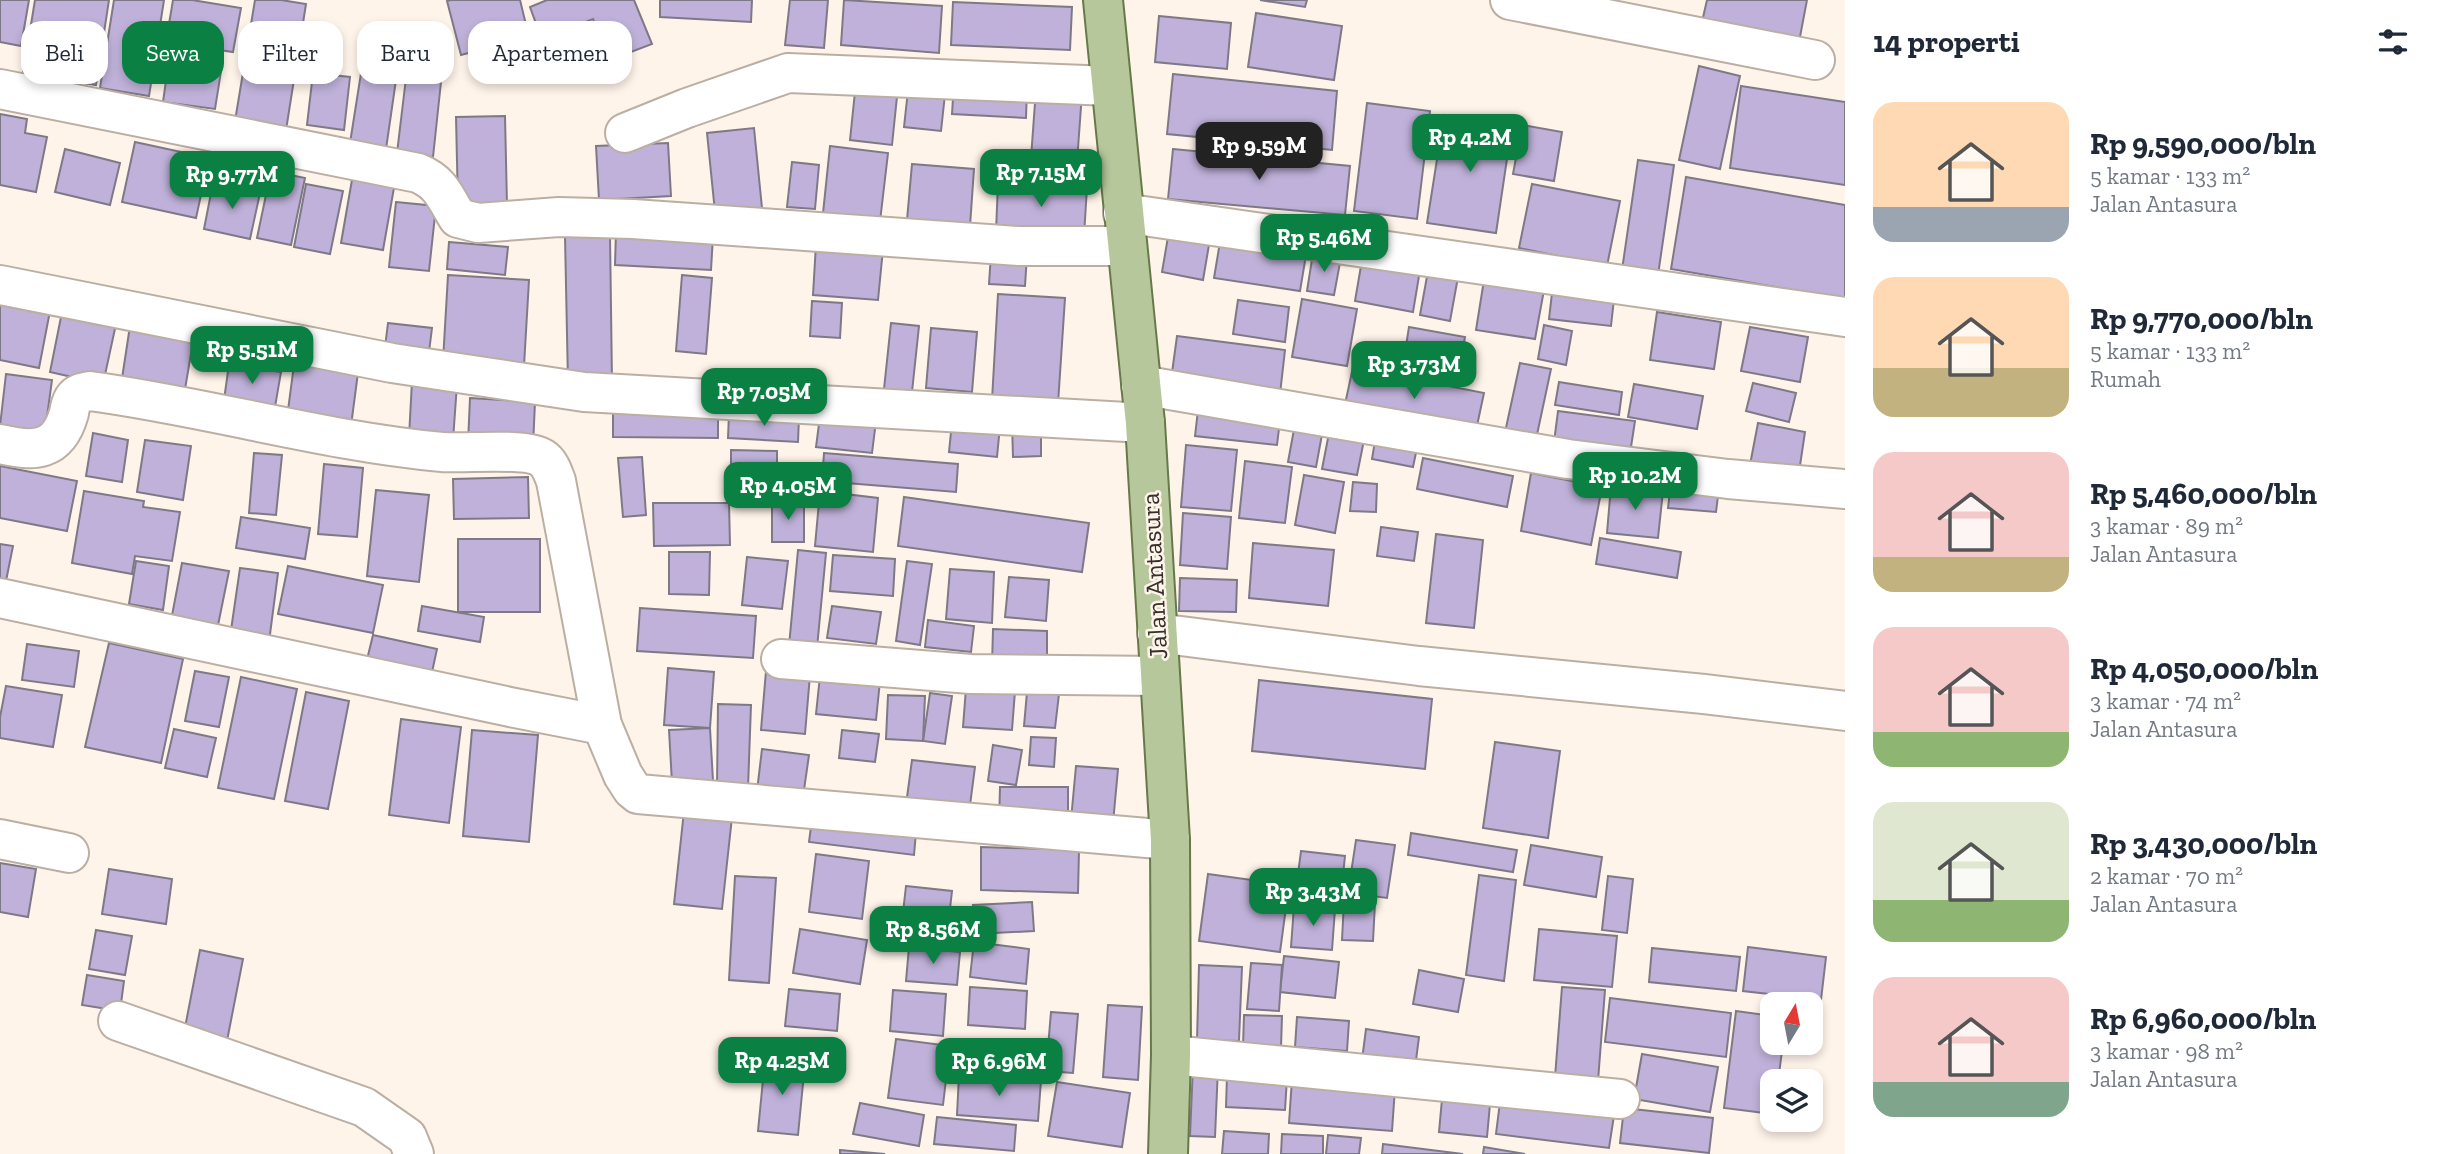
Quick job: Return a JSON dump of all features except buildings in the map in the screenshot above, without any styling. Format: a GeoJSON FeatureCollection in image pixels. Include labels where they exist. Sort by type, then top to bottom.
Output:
{"type":"FeatureCollection","features":[{"type":"Feature","properties":{"kind":"main road","name":"Jalan Antasura"},"geometry":{"type":"LineString","coordinates":[[1102,0],[1145,423],[1170,840],[1171,1055],[1168,1154]]}},
{"type":"Feature","properties":{"kind":"street"},"geometry":{"type":"LineString","coordinates":[[1510,0],[1815,60]]}},
{"type":"Feature","properties":{"kind":"street"},"geometry":{"type":"LineString","coordinates":[[625,133],[788,73],[1111,86]]}},
{"type":"Feature","properties":{"kind":"street"},"geometry":{"type":"LineString","coordinates":[[0,89],[418,173],[432,179],[442,189],[458,218],[478,223],[559,217],[633,219],[1019,246],[1125,230],[1845,317]]}},
{"type":"Feature","properties":{"kind":"street"},"geometry":{"type":"LineString","coordinates":[[0,285],[392,363],[584,392],[1145,423]]}},
{"type":"Feature","properties":{"kind":"street"},"geometry":{"type":"LineString","coordinates":[[1141,385],[1568,459],[1728,479],[1845,489]]}},
{"type":"Feature","properties":{"kind":"street"},"geometry":{"type":"LineString","coordinates":[[0,444],[23,449],[40,448],[56,440],[66,422],[72,400],[79,394],[90,391],[370,443],[444,453],[512,453],[542,458],[549,465],[556,481],[602,725],[623,775],[632,789],[642,795],[1170,840]]}},
{"type":"Feature","properties":{"kind":"street"},"geometry":{"type":"LineString","coordinates":[[0,598],[602,725]]}},
{"type":"Feature","properties":{"kind":"street"},"geometry":{"type":"LineString","coordinates":[[1157,633],[1419,666],[1845,711]]}},
{"type":"Feature","properties":{"kind":"street"},"geometry":{"type":"LineString","coordinates":[[781,659],[971,674],[1159,676]]}},
{"type":"Feature","properties":{"kind":"street"},"geometry":{"type":"LineString","coordinates":[[0,839],[69,853]]}},
{"type":"Feature","properties":{"kind":"street"},"geometry":{"type":"LineString","coordinates":[[118,1021],[364,1107],[407,1137],[414,1154]]}},
{"type":"Feature","properties":{"kind":"street"},"geometry":{"type":"LineString","coordinates":[[1171,1055],[1620,1099]]}}]}
